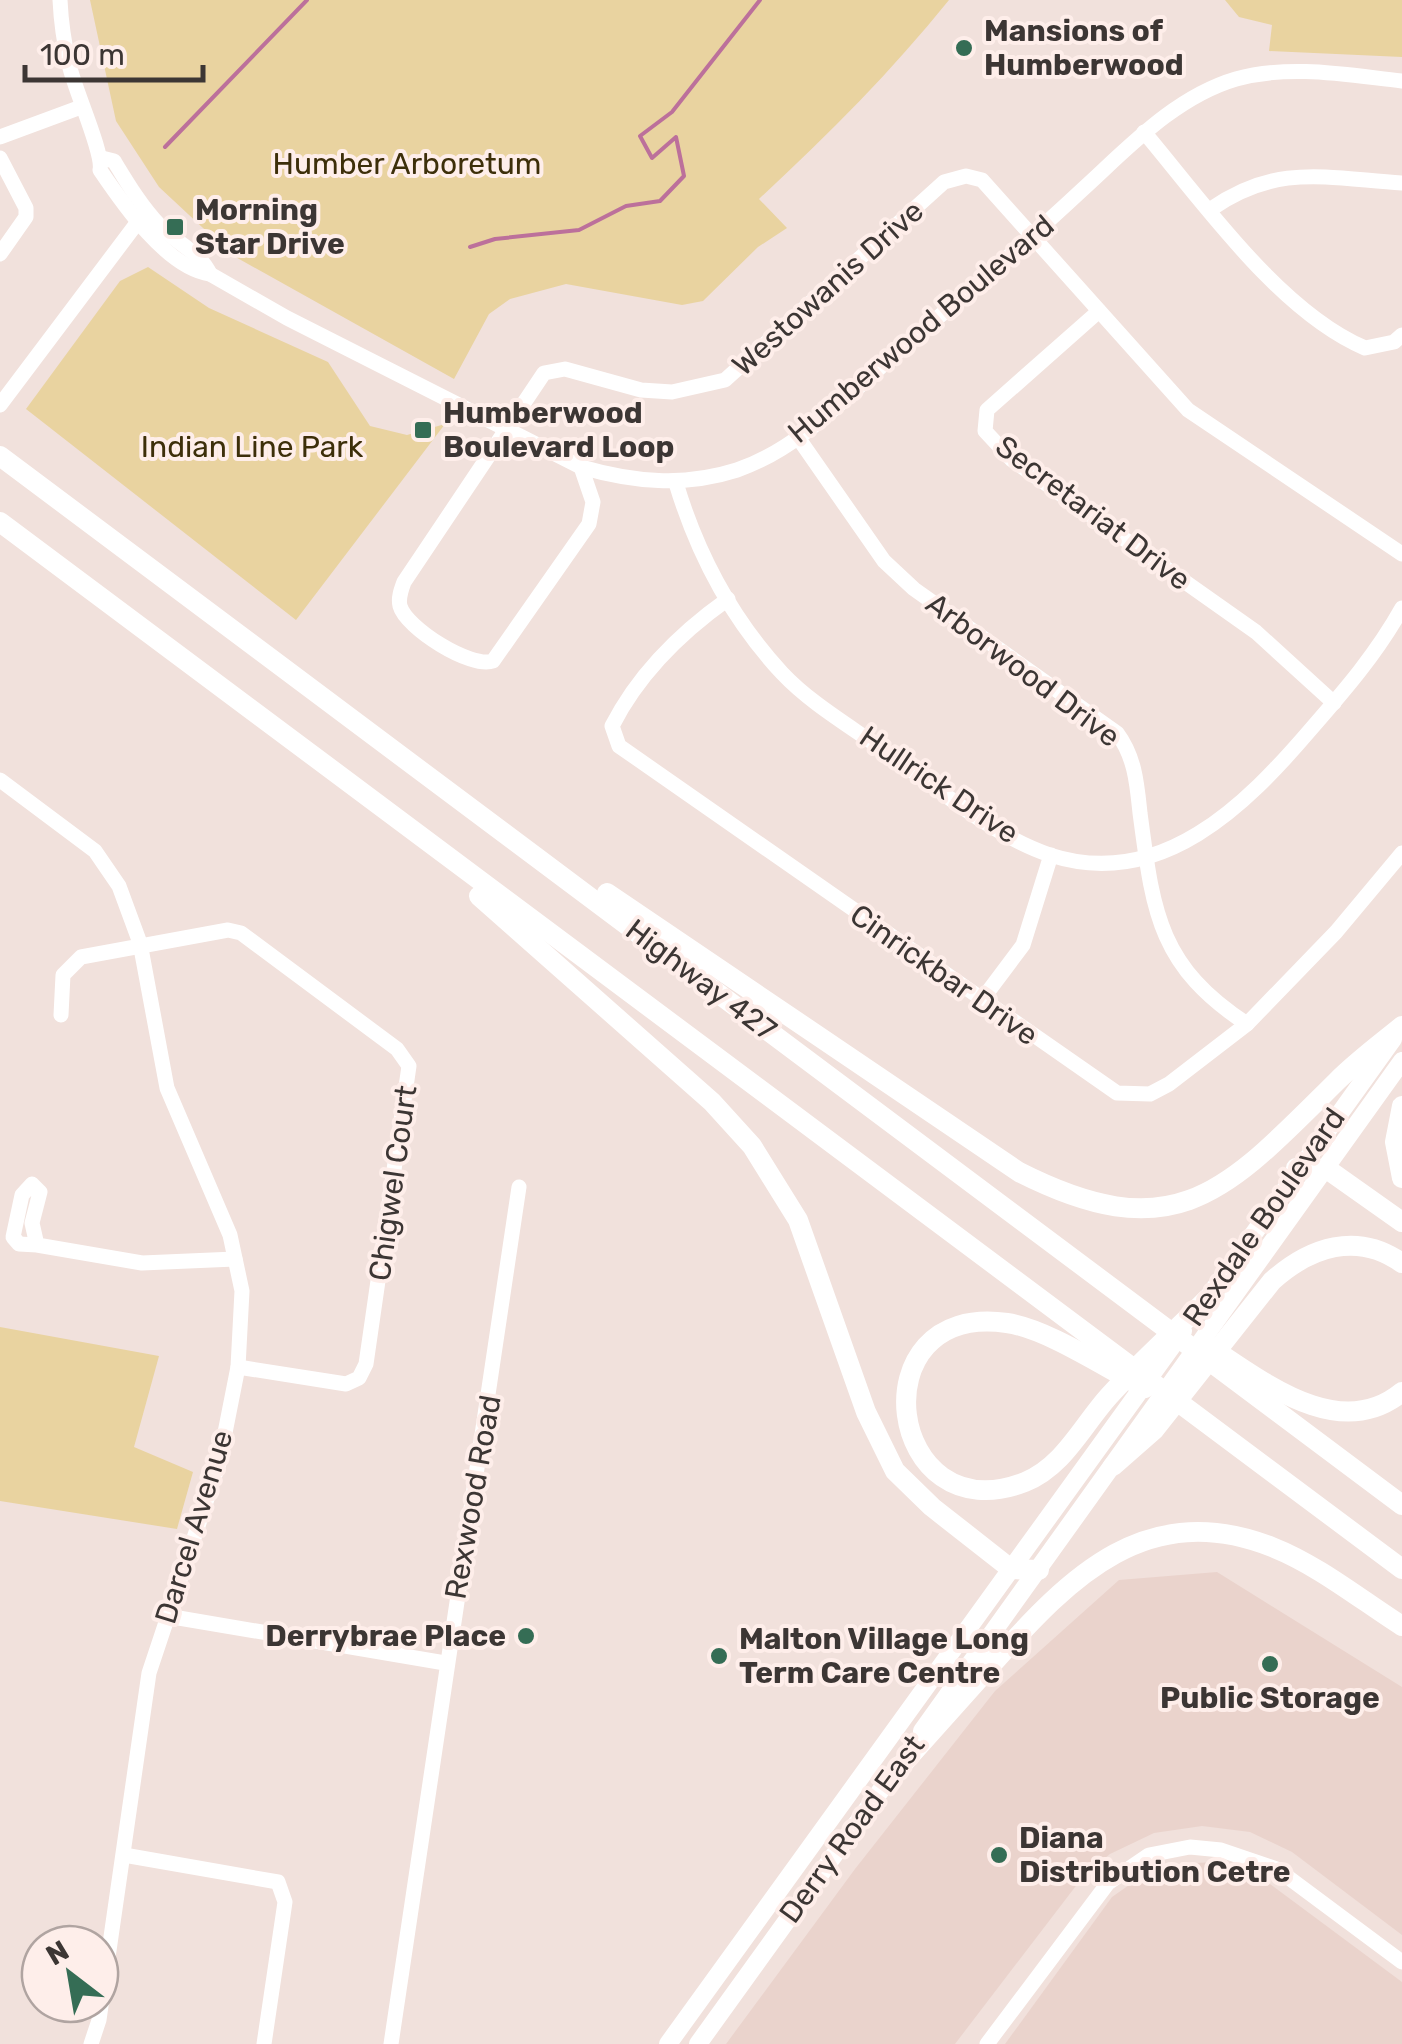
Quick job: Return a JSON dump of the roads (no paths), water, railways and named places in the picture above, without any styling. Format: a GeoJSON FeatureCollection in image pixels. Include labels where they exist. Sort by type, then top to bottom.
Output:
{"type":"FeatureCollection","features":[{"type":"Feature","properties":{"kind":"highway","name":"Highway 427"},"geometry":{"type":"LineString","coordinates":[[0,456],[1402,1505]]}},
{"type":"Feature","properties":{"kind":"highway","name":"Highway 427"},"geometry":{"type":"LineString","coordinates":[[0,522],[1402,1569]]}},
{"type":"Feature","properties":{"kind":"highway"},"geometry":{"type":"LineString","coordinates":[[377,805],[712,1102],[752,1146],[780,1186],[810,1248],[830,1318],[886,1456],[919,1496],[1010,1569],[1039,1570]]}},
{"type":"Feature","properties":{"kind":"highway"},"geometry":{"type":"LineString","coordinates":[[494,825],[556,858],[1019,1172],[1078,1199],[1144,1210],[1203,1197],[1258,1160],[1340,1078],[1402,1026]]}},
{"type":"Feature","properties":{"kind":"highway"},"geometry":{"type":"LineString","coordinates":[[1402,1106],[1395,1142],[1402,1178]]}},
{"type":"Feature","properties":{"kind":"highway"},"geometry":{"type":"LineString","coordinates":[[1296,1168],[1312,1165],[1327,1169],[1402,1222]]}},
{"type":"Feature","properties":{"kind":"highway"},"geometry":{"type":"LineString","coordinates":[[1113,1466],[1226,1327],[1294,1262],[1318,1250],[1368,1246],[1402,1263]]}},
{"type":"Feature","properties":{"kind":"highway"},"geometry":{"type":"LineString","coordinates":[[1194,1412],[1030,1330],[979,1321],[955,1326],[924,1350],[913,1366],[902,1410],[908,1433],[934,1469],[968,1486],[992,1488],[1023,1482],[1048,1468],[1117,1402],[1207,1299]]}},
{"type":"Feature","properties":{"kind":"highway"},"geometry":{"type":"LineString","coordinates":[[1135,1306],[1160,1315],[1286,1394],[1325,1409],[1367,1410],[1402,1392]]}},
{"type":"Feature","properties":{"kind":"highway"},"geometry":{"type":"LineString","coordinates":[[892,1776],[1036,1616],[1095,1564],[1136,1542],[1201,1531],[1274,1548],[1402,1626]]}},
{"type":"Feature","properties":{"kind":"main road","name":"Rexdale Boulevard"},"geometry":{"type":"LineString","coordinates":[[1207,1299],[1296,1168],[1402,1026]]}},
{"type":"Feature","properties":{"kind":"main road","name":"Rexdale Boulevard"},"geometry":{"type":"LineString","coordinates":[[1226,1327],[1402,1061]]}},
{"type":"Feature","properties":{"kind":"main road","name":"Derry Road East"},"geometry":{"type":"LineString","coordinates":[[668,2044],[1010,1569],[1117,1402]]}},
{"type":"Feature","properties":{"kind":"main road","name":"Derry Road East"},"geometry":{"type":"LineString","coordinates":[[698,2044],[1113,1466]]}},
{"type":"Feature","properties":{"kind":"street","name":"Humberwood Boulevard"},"geometry":{"type":"LineString","coordinates":[[60,0],[80,107],[102,158],[100,170],[198,272],[210,274],[286,318],[580,467],[620,478],[676,483],[738,470],[799,438],[1033,236],[1144,132],[1180,106],[1235,80],[1297,69],[1402,80]]}},
{"type":"Feature","properties":{"kind":"street"},"geometry":{"type":"LineString","coordinates":[[0,137],[80,107]]}},
{"type":"Feature","properties":{"kind":"street"},"geometry":{"type":"LineString","coordinates":[[1144,132],[1277,282],[1342,337],[1365,348],[1394,342],[1402,335]]}},
{"type":"Feature","properties":{"kind":"street"},"geometry":{"type":"LineString","coordinates":[[0,158],[23,201],[26,217],[0,254]]}},
{"type":"Feature","properties":{"kind":"street"},"geometry":{"type":"LineString","coordinates":[[1211,209],[1251,184],[1271,179],[1294,176],[1402,183]]}},
{"type":"Feature","properties":{"kind":"street","name":"Westowanis Drive"},"geometry":{"type":"LineString","coordinates":[[506,428],[534,383],[553,369],[641,390],[672,392],[725,380],[944,182],[956,177],[982,180],[1033,236]]}},
{"type":"Feature","properties":{"kind":"street"},"geometry":{"type":"LineString","coordinates":[[4,399],[142,216]]}},
{"type":"Feature","properties":{"kind":"street"},"geometry":{"type":"LineString","coordinates":[[1033,236],[1188,410],[1402,554]]}},
{"type":"Feature","properties":{"kind":"street","name":"Secretariat Drive"},"geometry":{"type":"LineString","coordinates":[[1099,311],[987,410],[985,432],[1011,459],[1256,632],[1334,703]]}},
{"type":"Feature","properties":{"kind":"street"},"geometry":{"type":"LineString","coordinates":[[506,428],[404,582],[400,607],[407,619],[466,660],[482,665],[492,661],[584,534],[592,502],[580,467]]}},
{"type":"Feature","properties":{"kind":"street","name":"Arborwood Drive"},"geometry":{"type":"LineString","coordinates":[[799,438],[884,561],[904,580],[1117,733],[1128,747],[1154,910],[1167,946],[1230,1012],[1247,1024]]}},
{"type":"Feature","properties":{"kind":"street"},"geometry":{"type":"LineString","coordinates":[[592,502],[620,478]]}},
{"type":"Feature","properties":{"kind":"street","name":"Hullrick Drive"},"geometry":{"type":"LineString","coordinates":[[676,483],[691,531],[728,599],[784,675],[967,809],[1051,855],[1112,863],[1146,858],[1175,848],[1228,815],[1334,703],[1402,608]]}},
{"type":"Feature","properties":{"kind":"street","name":"Cinrickbar Drive"},"geometry":{"type":"LineString","coordinates":[[728,599],[686,629],[631,695],[612,726],[618,746],[1095,1082],[1132,1095],[1150,1094],[1170,1084],[1247,1024],[1336,932],[1402,853]]}},
{"type":"Feature","properties":{"kind":"street","name":"Darcel Avenue"},"geometry":{"type":"LineString","coordinates":[[0,780],[95,851],[119,886],[140,943],[167,1088],[218,1205],[242,1291],[238,1367],[220,1463],[149,1673],[99,2020],[91,2044]]}},
{"type":"Feature","properties":{"kind":"street"},"geometry":{"type":"LineString","coordinates":[[981,1001],[1023,945],[1051,855]]}},
{"type":"Feature","properties":{"kind":"street","name":"Chigwel Court"},"geometry":{"type":"LineString","coordinates":[[60,1015],[63,975],[72,962],[140,943],[220,929],[240,934],[397,1049],[409,1066],[366,1364],[359,1378],[346,1384],[238,1367]]}},
{"type":"Feature","properties":{"kind":"street","name":"Rexwood Road"},"geometry":{"type":"LineString","coordinates":[[391,2044],[444,1663],[482,1456],[519,1187]]}},
{"type":"Feature","properties":{"kind":"street"},"geometry":{"type":"LineString","coordinates":[[38,1244],[142,1264],[235,1258]]}},
{"type":"Feature","properties":{"kind":"street"},"geometry":{"type":"LineString","coordinates":[[167,1616],[444,1663]]}},
{"type":"Feature","properties":{"kind":"street"},"geometry":{"type":"LineString","coordinates":[[987,2044],[1108,1884],[1148,1855],[1206,1848],[1238,1854],[1277,1869],[1402,1962]]}},
{"type":"Feature","properties":{"kind":"street"},"geometry":{"type":"LineString","coordinates":[[124,1855],[278,1882],[285,1902],[264,2044]]}},
{"type":"Feature","properties":{"kind":"waterway"},"geometry":{"type":"LineString","coordinates":[[165,147],[307,0]]}},
{"type":"Feature","properties":{"kind":"waterway"},"geometry":{"type":"LineString","coordinates":[[470,247],[495,239],[579,230],[626,206],[660,201],[684,176],[676,137],[652,158],[640,136],[672,112],[760,0]]}},
{"type":"Feature","properties":{"kind":"place","name":"Mansions of Humberwood"},"geometry":{"type":"Point","coordinates":[964,48]}},
{"type":"Feature","properties":{"kind":"place","name":"Morning Star Drive"},"geometry":{"type":"Point","coordinates":[175,227]}},
{"type":"Feature","properties":{"kind":"place","name":"Humberwood Boulevard Loop"},"geometry":{"type":"Point","coordinates":[423,430]}},
{"type":"Feature","properties":{"kind":"place","name":"Derrybrae Place"},"geometry":{"type":"Point","coordinates":[526,1636]}},
{"type":"Feature","properties":{"kind":"place","name":"Malton Village Long Term Care Centre"},"geometry":{"type":"Point","coordinates":[719,1656]}},
{"type":"Feature","properties":{"kind":"place","name":"Public Storage"},"geometry":{"type":"Point","coordinates":[1270,1664]}},
{"type":"Feature","properties":{"kind":"place","name":"Diana Distribution Cetre"},"geometry":{"type":"Point","coordinates":[999,1855]}},
{"type":"Feature","properties":{"kind":"park label","name":"Humber Arboretum"},"geometry":{"type":"Point","coordinates":[407,164]}},
{"type":"Feature","properties":{"kind":"park label","name":"Indian Line Park"},"geometry":{"type":"Point","coordinates":[252,447]}}]}
